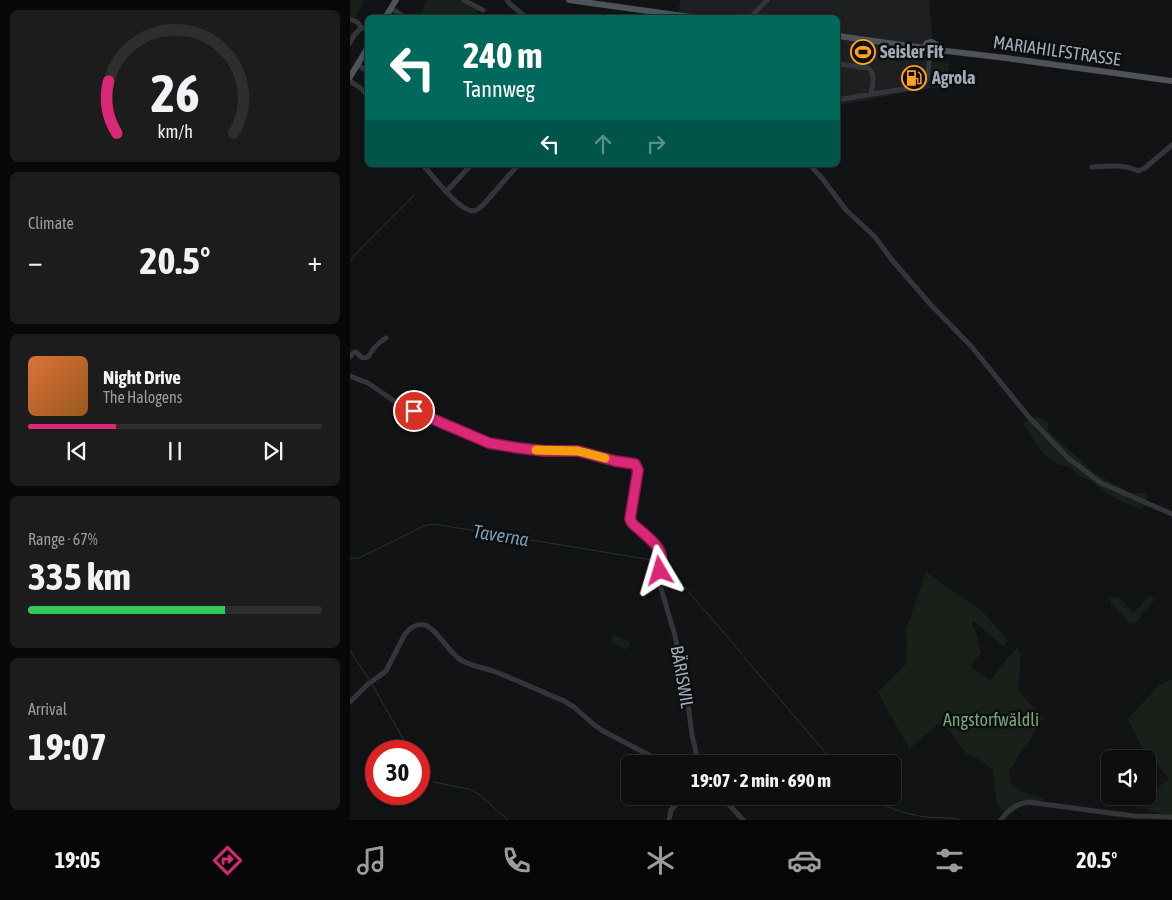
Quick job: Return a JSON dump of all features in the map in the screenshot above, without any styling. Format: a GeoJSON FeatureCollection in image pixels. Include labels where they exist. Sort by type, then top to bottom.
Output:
{"type":"FeatureCollection","features":[{"type":"Feature","properties":{"kind":"main road"},"geometry":{"type":"LineString","coordinates":[[387,15],[396,0]]}},
{"type":"Feature","properties":{"kind":"main road"},"geometry":{"type":"LineString","coordinates":[[568,0],[676,15]]}},
{"type":"Feature","properties":{"kind":"main road","name":"MARIAHILFSTRASSE"},"geometry":{"type":"LineString","coordinates":[[840,36],[924,48],[927,43],[932,42],[938,50],[1172,81]]}},
{"type":"Feature","properties":{"kind":"main road"},"geometry":{"type":"LineString","coordinates":[[924,48],[926,54],[930,56],[934,55],[938,50]]}},
{"type":"Feature","properties":{"kind":"main road"},"geometry":{"type":"LineString","coordinates":[[350,76],[365,52]]}},
{"type":"Feature","properties":{"kind":"street"},"geometry":{"type":"LineString","coordinates":[[463,0],[483,10]]}},
{"type":"Feature","properties":{"kind":"street"},"geometry":{"type":"LineString","coordinates":[[507,0],[523,15]]}},
{"type":"Feature","properties":{"kind":"street"},"geometry":{"type":"LineString","coordinates":[[753,15],[767,0]]}},
{"type":"Feature","properties":{"kind":"street"},"geometry":{"type":"LineString","coordinates":[[391,8],[402,15]]}},
{"type":"Feature","properties":{"kind":"street"},"geometry":{"type":"LineString","coordinates":[[350,19],[357,21],[361,28]]}},
{"type":"Feature","properties":{"kind":"street"},"geometry":{"type":"LineString","coordinates":[[361,28],[365,29]]}},
{"type":"Feature","properties":{"kind":"street"},"geometry":{"type":"LineString","coordinates":[[350,43],[354,35],[361,28]]}},
{"type":"Feature","properties":{"kind":"street"},"geometry":{"type":"LineString","coordinates":[[842,99],[920,87],[927,80],[930,56]]}},
{"type":"Feature","properties":{"kind":"street"},"geometry":{"type":"LineString","coordinates":[[357,64],[365,70]]}},
{"type":"Feature","properties":{"kind":"street"},"geometry":{"type":"LineString","coordinates":[[840,64],[871,70],[873,73],[871,94]]}},
{"type":"Feature","properties":{"kind":"street"},"geometry":{"type":"LineString","coordinates":[[350,80],[365,93]]}},
{"type":"Feature","properties":{"kind":"street"},"geometry":{"type":"LineString","coordinates":[[1092,167],[1121,166],[1138,171],[1145,168],[1172,145]]}},
{"type":"Feature","properties":{"kind":"street"},"geometry":{"type":"LineString","coordinates":[[425,167],[446,192],[473,211],[477,210],[489,198],[516,167]]}},
{"type":"Feature","properties":{"kind":"street"},"geometry":{"type":"LineString","coordinates":[[446,192],[470,167]]}},
{"type":"Feature","properties":{"kind":"street"},"geometry":{"type":"LineString","coordinates":[[812,167],[846,210],[875,237],[931,305],[971,346],[1028,416],[1067,457],[1102,483],[1172,514]]}},
{"type":"Feature","properties":{"kind":"street"},"geometry":{"type":"LineString","coordinates":[[350,357],[356,352],[365,358],[368,357],[372,350],[386,338]]}},
{"type":"Feature","properties":{"kind":"street","name":"BÄRISWIL"},"geometry":{"type":"LineString","coordinates":[[350,376],[368,383],[397,403],[489,443],[545,451],[578,451],[615,461],[635,464],[638,470],[630,519],[660,553],[659,578],[661,591],[674,630],[685,680],[696,755]]}},
{"type":"Feature","properties":{"kind":"street"},"geometry":{"type":"LineString","coordinates":[[350,702],[367,685],[386,671],[404,634],[416,625],[424,625],[431,629],[451,652],[463,661],[494,671],[569,704],[603,731],[649,755]]}},
{"type":"Feature","properties":{"kind":"street"},"geometry":{"type":"LineString","coordinates":[[1001,820],[1011,808],[1028,802],[1110,813],[1172,817]]}},
{"type":"Feature","properties":{"kind":"street"},"geometry":{"type":"LineString","coordinates":[[669,820],[672,809],[675,805]]}},
{"type":"Feature","properties":{"kind":"street"},"geometry":{"type":"LineString","coordinates":[[729,805],[743,820]]}},
{"type":"Feature","properties":{"kind":"shaded area"},"geometry":{"type":"Polygon","coordinates":[[[680,0],[929,0],[933,46],[930,88],[840,105],[840,15],[678,15],[680,0]]]}},
{"type":"Feature","properties":{"kind":"green space"},"geometry":{"type":"Polygon","coordinates":[[[351,0],[364,0],[356,18],[350,16],[351,0]]]}},
{"type":"Feature","properties":{"kind":"green space"},"geometry":{"type":"Polygon","coordinates":[[[427,0],[457,0],[479,10],[476,15],[420,15],[427,0]]]}},
{"type":"Feature","properties":{"kind":"green space"},"geometry":{"type":"Polygon","coordinates":[[[932,62],[949,63],[948,89],[930,88],[932,62]]]}},
{"type":"Feature","properties":{"kind":"green space"},"geometry":{"type":"Polygon","coordinates":[[[1038,417],[1049,421],[1048,431],[1096,474],[1131,493],[1146,493],[1147,499],[1143,507],[1140,509],[1116,499],[1091,481],[1078,475],[1068,466],[1060,465],[1047,457],[1023,423],[1038,417]]]}},
{"type":"Feature","properties":{"kind":"green space","name":"Angstorfwäldli"},"geometry":{"type":"Polygon","coordinates":[[[926,572],[983,612],[1008,641],[1003,646],[972,620],[981,653],[970,666],[990,680],[1017,647],[1021,655],[1018,690],[1044,718],[1009,771],[1010,783],[1022,792],[1045,799],[1039,806],[1025,805],[1005,812],[997,806],[993,770],[976,757],[966,754],[949,731],[938,724],[909,749],[878,692],[907,663],[906,630],[926,572]]]}},
{"type":"Feature","properties":{"kind":"green space"},"geometry":{"type":"Polygon","coordinates":[[[1152,596],[1154,600],[1137,622],[1130,623],[1111,604],[1110,597],[1119,598],[1134,613],[1148,597],[1152,596]]]}},
{"type":"Feature","properties":{"kind":"green space"},"geometry":{"type":"Polygon","coordinates":[[[615,635],[630,642],[627,650],[613,643],[610,638],[615,635]]]}},
{"type":"Feature","properties":{"kind":"green space"},"geometry":{"type":"Polygon","coordinates":[[[1172,679],[1172,817],[1134,806],[1156,805],[1156,789],[1169,779],[1156,764],[1156,750],[1145,750],[1128,719],[1159,685],[1172,679]]]}},
{"type":"Feature","properties":{"kind":"waterway"},"geometry":{"type":"LineString","coordinates":[[350,261],[415,194]]}},
{"type":"Feature","properties":{"kind":"waterway","name":"Taverna"},"geometry":{"type":"LineString","coordinates":[[350,559],[359,558],[424,526],[434,524],[658,561]]}},
{"type":"Feature","properties":{"kind":"waterway","name":"Taverna"},"geometry":{"type":"LineString","coordinates":[[664,563],[742,654]]}},
{"type":"Feature","properties":{"kind":"waterway"},"geometry":{"type":"LineString","coordinates":[[350,651],[369,679]]}},
{"type":"Feature","properties":{"kind":"waterway","name":"Taverna"},"geometry":{"type":"LineString","coordinates":[[744,657],[827,755]]}},
{"type":"Feature","properties":{"kind":"waterway"},"geometry":{"type":"LineString","coordinates":[[372,684],[404,740]]}},
{"type":"Feature","properties":{"kind":"waterway"},"geometry":{"type":"LineString","coordinates":[[433,782],[469,789],[480,795],[508,820]]}},
{"type":"Feature","properties":{"kind":"waterway","name":"Taverna"},"geometry":{"type":"LineString","coordinates":[[884,805],[895,810],[925,817],[960,820]]}},
{"type":"Feature","properties":{"kind":"slow traffic"},"geometry":{"type":"LineString","coordinates":[[536,450],[578,451],[605,458]]}},
{"type":"Feature","properties":{"kind":"place","name":"Seisler Fit"},"geometry":{"type":"Point","coordinates":[863,52]}},
{"type":"Feature","properties":{"kind":"place","name":"Agrola"},"geometry":{"type":"Point","coordinates":[914,78]}},
{"type":"Feature","properties":{"kind":"route"},"geometry":{"type":"LineString","coordinates":[[414,411],[489,443],[545,451],[578,451],[615,461],[635,464],[638,470],[630,519],[660,553],[660,571]]}}]}
